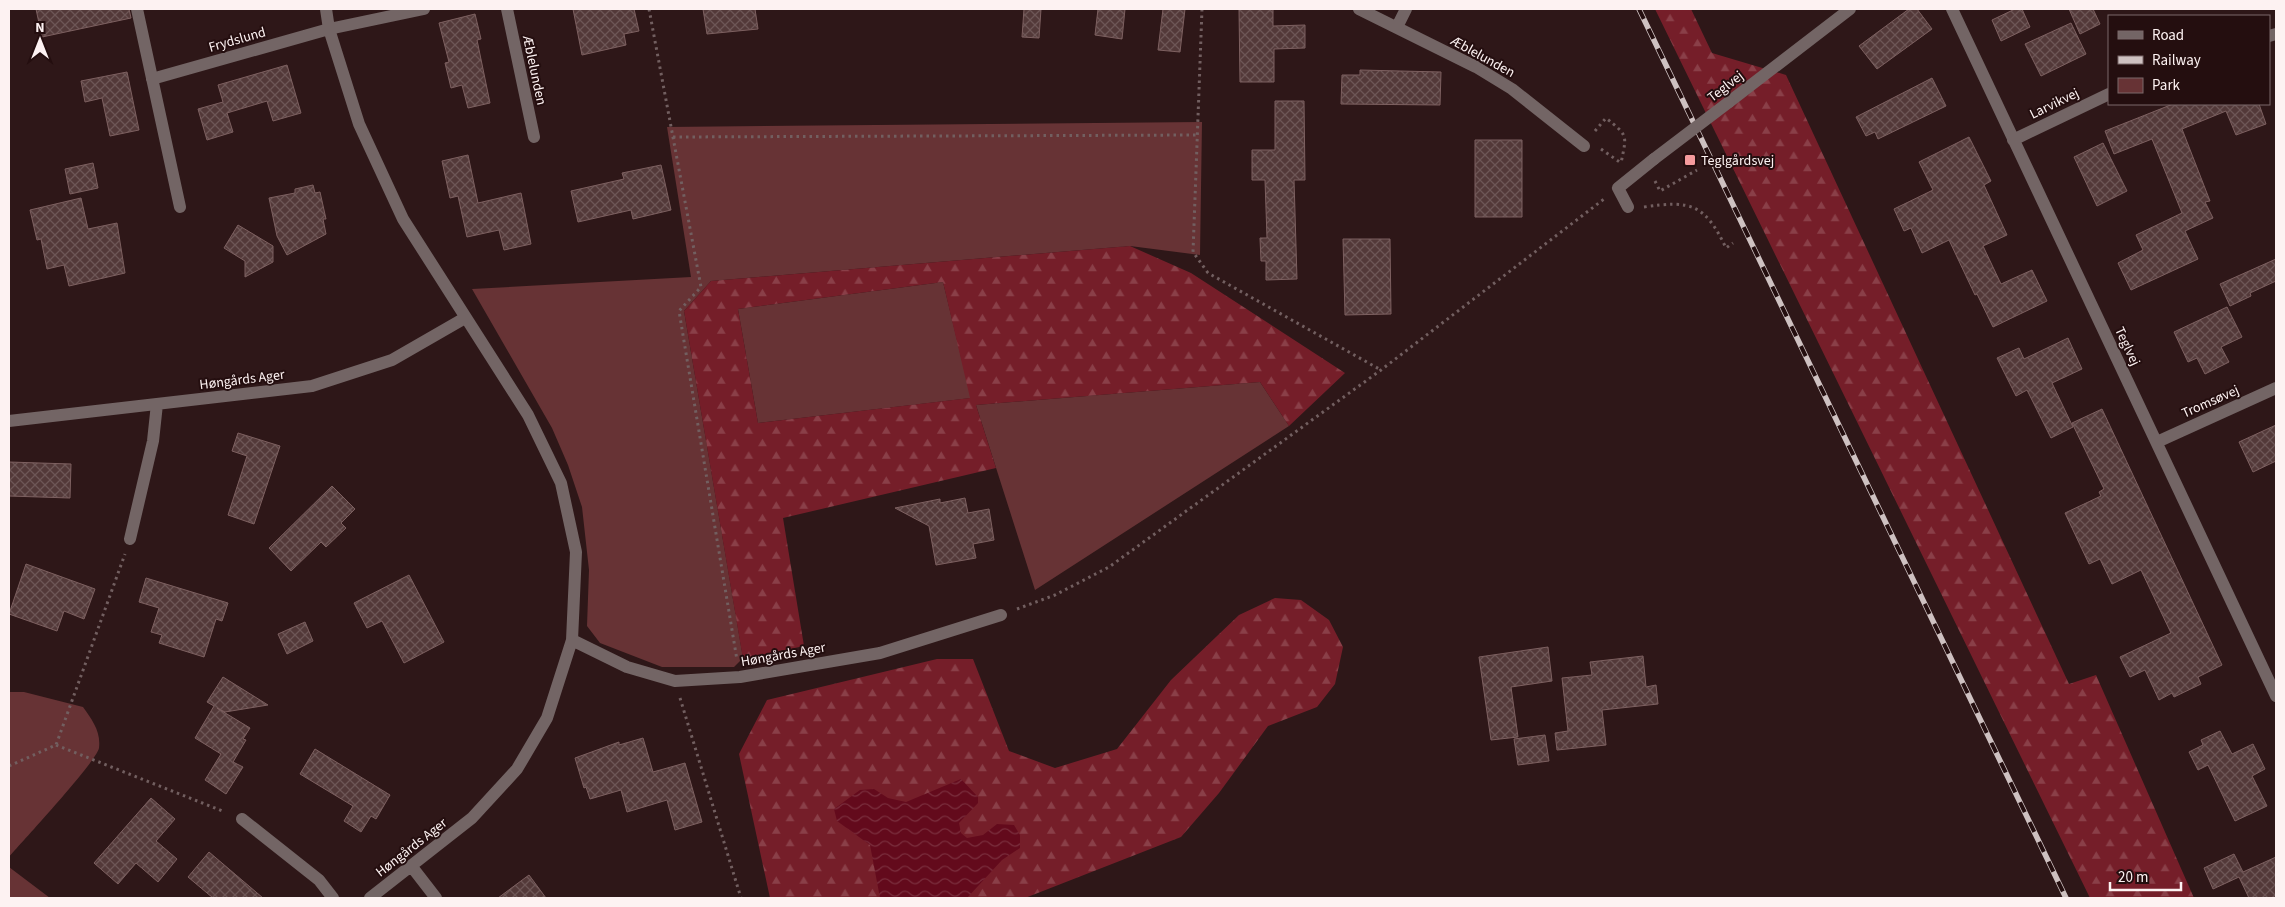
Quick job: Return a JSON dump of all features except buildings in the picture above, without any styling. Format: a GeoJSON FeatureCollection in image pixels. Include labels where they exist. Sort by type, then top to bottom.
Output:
{"type":"FeatureCollection","features":[{"type":"Feature","properties":{"kind":"street"},"geometry":{"type":"LineString","coordinates":[[137,9],[180,208]]}},
{"type":"Feature","properties":{"kind":"street","name":"Høngårds Ager"},"geometry":{"type":"LineString","coordinates":[[326,9],[329,29],[359,124],[403,219],[528,415],[561,483],[576,552],[572,640],[547,718],[517,769],[472,818],[412,867],[370,898]]}},
{"type":"Feature","properties":{"kind":"street"},"geometry":{"type":"LineString","coordinates":[[329,29],[424,9]]}},
{"type":"Feature","properties":{"kind":"street","name":"Æblelunden"},"geometry":{"type":"LineString","coordinates":[[507,9],[534,137]]}},
{"type":"Feature","properties":{"kind":"street","name":"Æblelunden"},"geometry":{"type":"LineString","coordinates":[[1358,9],[1476,67],[1512,89],[1586,142]]}},
{"type":"Feature","properties":{"kind":"street"},"geometry":{"type":"LineString","coordinates":[[1397,27],[1406,9]]}},
{"type":"Feature","properties":{"kind":"street","name":"Teglvej"},"geometry":{"type":"LineString","coordinates":[[1618,188],[1850,9]]}},
{"type":"Feature","properties":{"kind":"street","name":"Teglvej"},"geometry":{"type":"LineString","coordinates":[[1952,9],[2276,696]]}},
{"type":"Feature","properties":{"kind":"street","name":"Frydslund"},"geometry":{"type":"LineString","coordinates":[[152,79],[329,29]]}},
{"type":"Feature","properties":{"kind":"street","name":"Larvikvej"},"geometry":{"type":"LineString","coordinates":[[2013,140],[2108,94]]}},
{"type":"Feature","properties":{"kind":"street"},"geometry":{"type":"LineString","coordinates":[[1618,188],[1628,207]]}},
{"type":"Feature","properties":{"kind":"street","name":"Høngårds Ager"},"geometry":{"type":"LineString","coordinates":[[9,421],[312,386],[392,360],[465,318]]}},
{"type":"Feature","properties":{"kind":"street","name":"Tromsøvej"},"geometry":{"type":"LineString","coordinates":[[2157,442],[2276,388]]}},
{"type":"Feature","properties":{"kind":"street"},"geometry":{"type":"LineString","coordinates":[[130,539],[153,441],[157,404]]}},
{"type":"Feature","properties":{"kind":"street","name":"Høngårds Ager"},"geometry":{"type":"LineString","coordinates":[[572,640],[627,667],[675,681],[740,677],[880,653],[1001,615]]}},
{"type":"Feature","properties":{"kind":"street"},"geometry":{"type":"LineString","coordinates":[[242,819],[319,880],[333,898]]}},
{"type":"Feature","properties":{"kind":"street"},"geometry":{"type":"LineString","coordinates":[[412,867],[436,898]]}},
{"type":"Feature","properties":{"kind":"path"},"geometry":{"type":"LineString","coordinates":[[648,9],[701,287],[679,311],[740,677]]}},
{"type":"Feature","properties":{"kind":"path"},"geometry":{"type":"LineString","coordinates":[[1202,9],[1194,252],[1208,273],[1381,370]]}},
{"type":"Feature","properties":{"kind":"path"},"geometry":{"type":"LineString","coordinates":[[1621,163],[1626,141],[1624,132],[1606,118],[1586,142],[1621,163],[1632,177]]}},
{"type":"Feature","properties":{"kind":"path"},"geometry":{"type":"LineString","coordinates":[[673,137],[1198,135]]}},
{"type":"Feature","properties":{"kind":"path"},"geometry":{"type":"LineString","coordinates":[[1651,162],[1660,191],[1697,170]]}},
{"type":"Feature","properties":{"kind":"path"},"geometry":{"type":"LineString","coordinates":[[1001,615],[1055,595],[1109,567],[1381,370],[1618,188]]}},
{"type":"Feature","properties":{"kind":"path"},"geometry":{"type":"LineString","coordinates":[[1628,207],[1679,203],[1699,209],[1715,224],[1726,248],[1733,243]]}},
{"type":"Feature","properties":{"kind":"path"},"geometry":{"type":"LineString","coordinates":[[9,766],[56,744],[130,539]]}},
{"type":"Feature","properties":{"kind":"path"},"geometry":{"type":"LineString","coordinates":[[675,681],[741,898]]}},
{"type":"Feature","properties":{"kind":"path"},"geometry":{"type":"LineString","coordinates":[[56,744],[242,819]]}},
{"type":"Feature","properties":{"kind":"green space"},"geometry":{"type":"Polygon","coordinates":[[[1655,9],[1691,9],[1712,53],[1786,75],[2069,684],[2096,675],[2194,898],[2090,898],[1655,9]]]}},
{"type":"Feature","properties":{"kind":"green space"},"geometry":{"type":"Polygon","coordinates":[[[1202,122],[1200,255],[1130,246],[711,281],[684,311],[743,658],[734,667],[662,667],[600,643],[587,626],[589,570],[582,507],[568,465],[552,428],[472,289],[691,277],[667,127],[1202,122]]]}},
{"type":"Feature","properties":{"kind":"green space"},"geometry":{"type":"Polygon","coordinates":[[[1130,246],[1191,273],[1345,373],[1289,426],[1260,382],[976,405],[996,468],[783,518],[804,646],[743,659],[684,311],[711,281],[1130,246]],[[943,282],[738,309],[758,423],[970,398],[943,282]]]}},
{"type":"Feature","properties":{"kind":"green space"},"geometry":{"type":"Polygon","coordinates":[[[943,282],[971,398],[758,423],[738,309],[943,282]]]}},
{"type":"Feature","properties":{"kind":"green space"},"geometry":{"type":"Polygon","coordinates":[[[1260,382],[1289,426],[1035,590],[976,405],[1260,382]]]}},
{"type":"Feature","properties":{"kind":"green space"},"geometry":{"type":"Polygon","coordinates":[[[1275,598],[1301,600],[1329,620],[1343,647],[1335,684],[1317,707],[1268,726],[1219,793],[1181,837],[1025,898],[770,898],[739,754],[767,700],[937,659],[973,659],[1009,751],[1055,768],[1117,749],[1171,680],[1239,615],[1275,598]]]}},
{"type":"Feature","properties":{"kind":"green space"},"geometry":{"type":"Polygon","coordinates":[[[9,692],[24,692],[83,707],[90,716],[99,736],[99,748],[86,768],[58,802],[9,857],[9,692]]]}},
{"type":"Feature","properties":{"kind":"green space"},"geometry":{"type":"Polygon","coordinates":[[[9,867],[50,898],[9,898],[9,867]]]}},
{"type":"Feature","properties":{"kind":"water"},"geometry":{"type":"Polygon","coordinates":[[[961,779],[978,797],[978,803],[959,823],[961,833],[967,838],[983,835],[997,824],[1014,825],[1020,835],[1020,848],[1002,860],[967,898],[880,898],[870,845],[837,821],[834,809],[860,790],[874,789],[888,798],[906,802],[961,779]]]}},
{"type":"Feature","properties":{"kind":"railway"},"geometry":{"type":"LineString","coordinates":[[1639,9],[2066,898]]}},
{"type":"Feature","properties":{"kind":"place","name":"Teglgårdsvej"},"geometry":{"type":"Point","coordinates":[1690,160]}}]}
